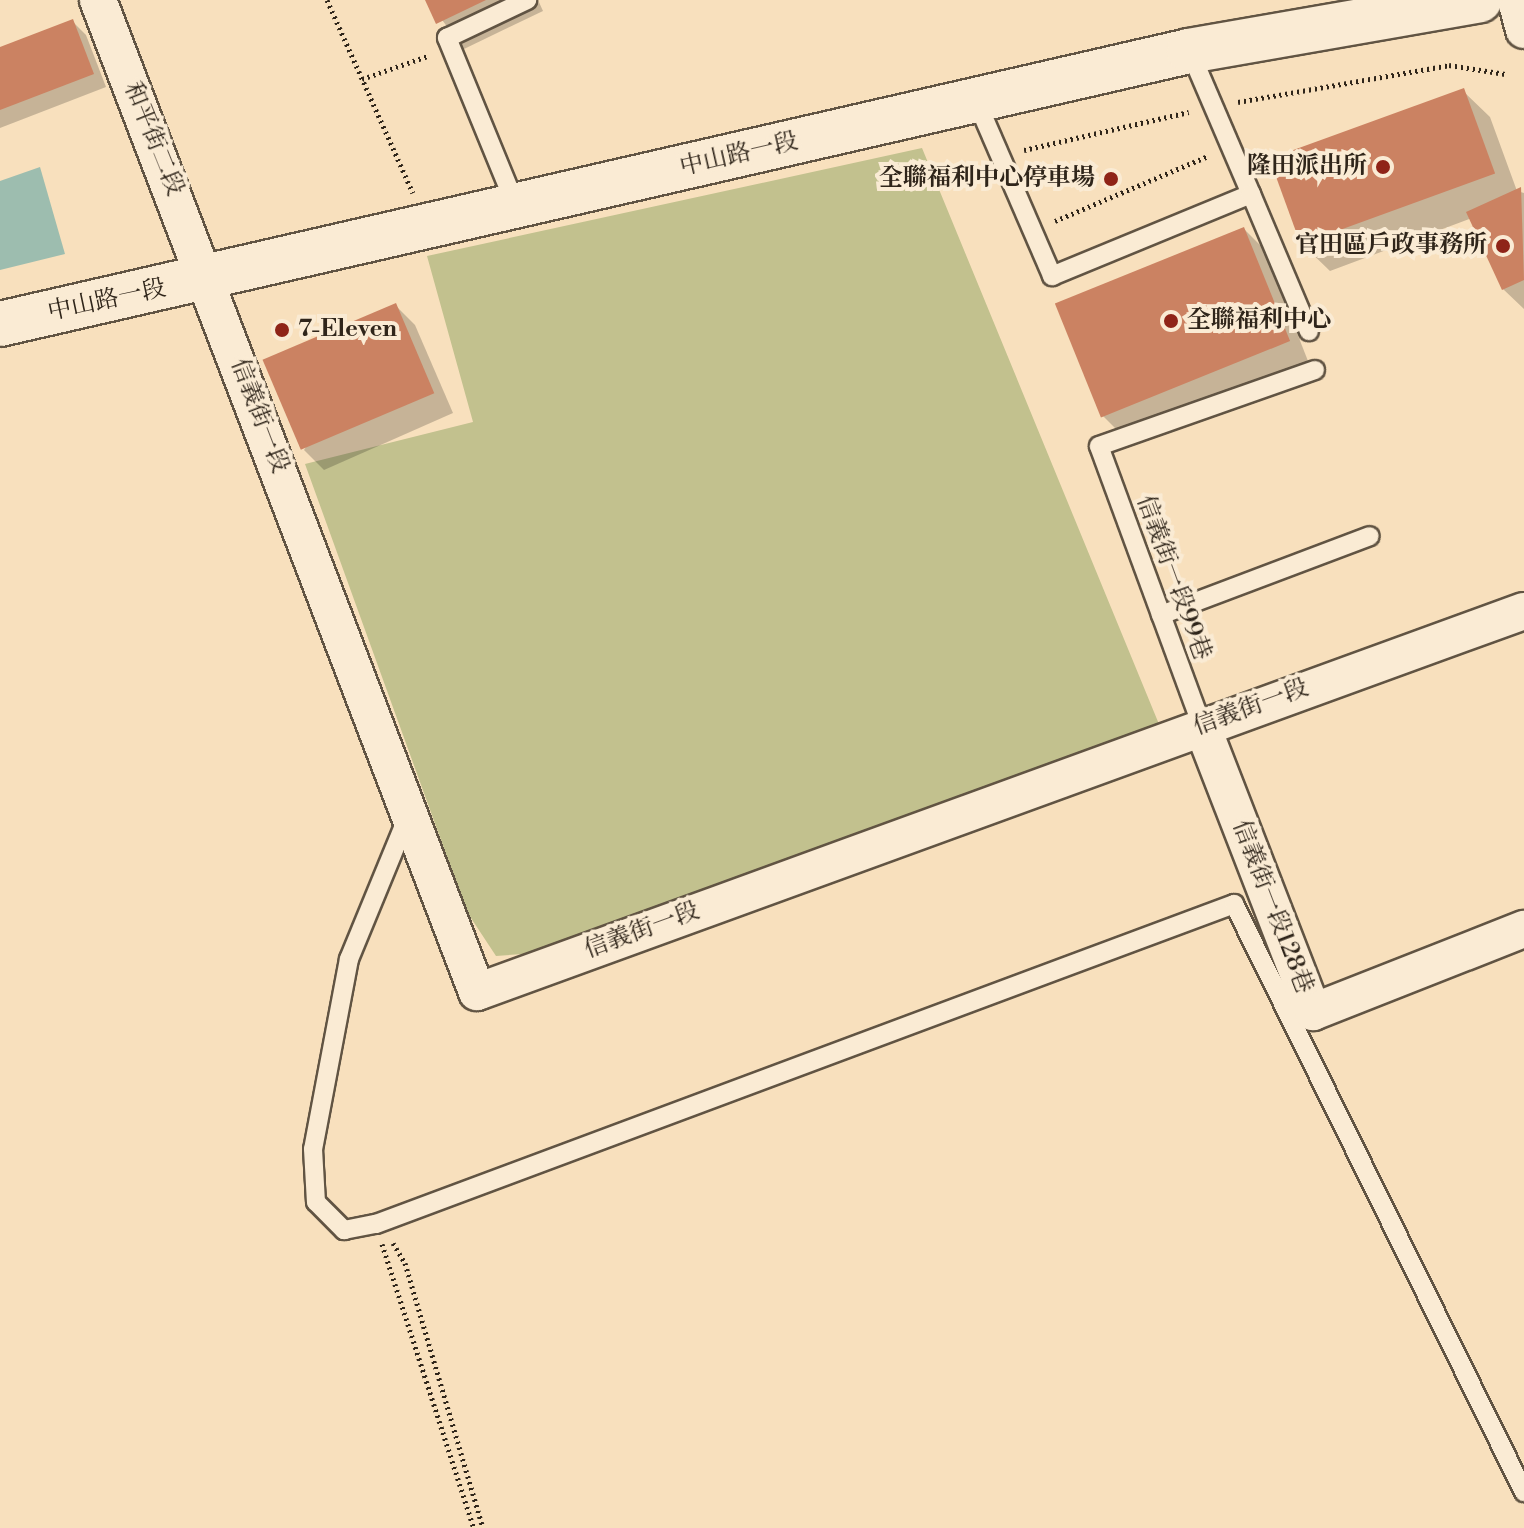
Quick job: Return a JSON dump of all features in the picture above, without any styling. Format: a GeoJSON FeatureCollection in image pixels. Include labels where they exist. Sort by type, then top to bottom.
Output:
{"type":"FeatureCollection","features":[{"type":"Feature","properties":{"kind":"main road","name":"中山路一段"},"geometry":{"type":"LineString","coordinates":[[0,324],[208,279],[1189,51],[1480,0]]}},
{"type":"Feature","properties":{"kind":"street","name":"和平街二段"},"geometry":{"type":"LineString","coordinates":[[98,0],[208,279]]}},
{"type":"Feature","properties":{"kind":"street"},"geometry":{"type":"LineString","coordinates":[[1516,0],[1524,30]]}},
{"type":"Feature","properties":{"kind":"street","name":"信義街一段"},"geometry":{"type":"LineString","coordinates":[[208,279],[477,992],[1524,611]]}},
{"type":"Feature","properties":{"kind":"street","name":"信義街一段128巷"},"geometry":{"type":"LineString","coordinates":[[1202,726],[1313,1012],[1524,929]]}},
{"type":"Feature","properties":{"kind":"lane"},"geometry":{"type":"LineString","coordinates":[[516,206],[447,38],[527,0]]}},
{"type":"Feature","properties":{"kind":"lane"},"geometry":{"type":"LineString","coordinates":[[1189,51],[1309,331]]}},
{"type":"Feature","properties":{"kind":"lane"},"geometry":{"type":"LineString","coordinates":[[976,100],[1052,276],[1251,194]]}},
{"type":"Feature","properties":{"kind":"lane","name":"信義街一段99巷"},"geometry":{"type":"LineString","coordinates":[[1202,726],[1099,446],[1315,370]]}},
{"type":"Feature","properties":{"kind":"lane"},"geometry":{"type":"LineString","coordinates":[[1161,615],[1370,536]]}},
{"type":"Feature","properties":{"kind":"lane"},"geometry":{"type":"LineString","coordinates":[[409,813],[349,959],[313,1149],[316,1202],[344,1230],[376,1224],[1234,904],[1524,1492]]}},
{"type":"Feature","properties":{"kind":"path"},"geometry":{"type":"LineString","coordinates":[[327,0],[428,227]]}},
{"type":"Feature","properties":{"kind":"path"},"geometry":{"type":"LineString","coordinates":[[362,79],[451,47]]}},
{"type":"Feature","properties":{"kind":"path"},"geometry":{"type":"LineString","coordinates":[[1000,156],[1213,107],[1449,65],[1505,74]]}},
{"type":"Feature","properties":{"kind":"path"},"geometry":{"type":"LineString","coordinates":[[1033,231],[1231,146]]}},
{"type":"Feature","properties":{"kind":"path"},"geometry":{"type":"LineString","coordinates":[[376,1224],[474,1528]]}},
{"type":"Feature","properties":{"kind":"path"},"geometry":{"type":"LineString","coordinates":[[376,1224],[405,1263],[483,1528]]}},
{"type":"Feature","properties":{"kind":"shaded area"},"geometry":{"type":"Polygon","coordinates":[[[922,148],[1161,729],[537,953],[496,956],[467,912],[305,464],[473,422],[427,256],[922,148]]]}},
{"type":"Feature","properties":{"kind":"shaded area"},"geometry":{"type":"Polygon","coordinates":[[[40,167],[65,254],[0,270],[0,181],[40,167]]]}},
{"type":"Feature","properties":{"kind":"building"},"geometry":{"type":"Polygon","coordinates":[[[425,0],[486,0],[436,24],[425,0]]]}},
{"type":"Feature","properties":{"kind":"building"},"geometry":{"type":"Polygon","coordinates":[[[73,19],[94,74],[0,110],[0,47],[73,19]]]}},
{"type":"Feature","properties":{"kind":"building","name":"隆田派出所"},"geometry":{"type":"Polygon","coordinates":[[[1464,88],[1495,174],[1301,244],[1269,159],[1464,88]]]}},
{"type":"Feature","properties":{"kind":"building","name":"官田區戶政事務所"},"geometry":{"type":"Polygon","coordinates":[[[1521,187],[1524,280],[1502,290],[1466,212],[1521,187]]]}},
{"type":"Feature","properties":{"kind":"building","name":"全聯福利中心"},"geometry":{"type":"Polygon","coordinates":[[[1244,227],[1290,341],[1101,417],[1055,303],[1244,227]]]}},
{"type":"Feature","properties":{"kind":"building"},"geometry":{"type":"Polygon","coordinates":[[[396,303],[434,393],[301,450],[263,360],[396,303]]]}},
{"type":"Feature","properties":{"kind":"place","name":"隆田派出所"},"geometry":{"type":"Point","coordinates":[1383,167]}},
{"type":"Feature","properties":{"kind":"place","name":"全聯福利中心停車場"},"geometry":{"type":"Point","coordinates":[1111,179]}},
{"type":"Feature","properties":{"kind":"place","name":"官田區戶政事務所"},"geometry":{"type":"Point","coordinates":[1503,246]}},
{"type":"Feature","properties":{"kind":"place","name":"全聯福利中心"},"geometry":{"type":"Point","coordinates":[1171,321]}},
{"type":"Feature","properties":{"kind":"place","name":"7-Eleven"},"geometry":{"type":"Point","coordinates":[282,330]}}]}
